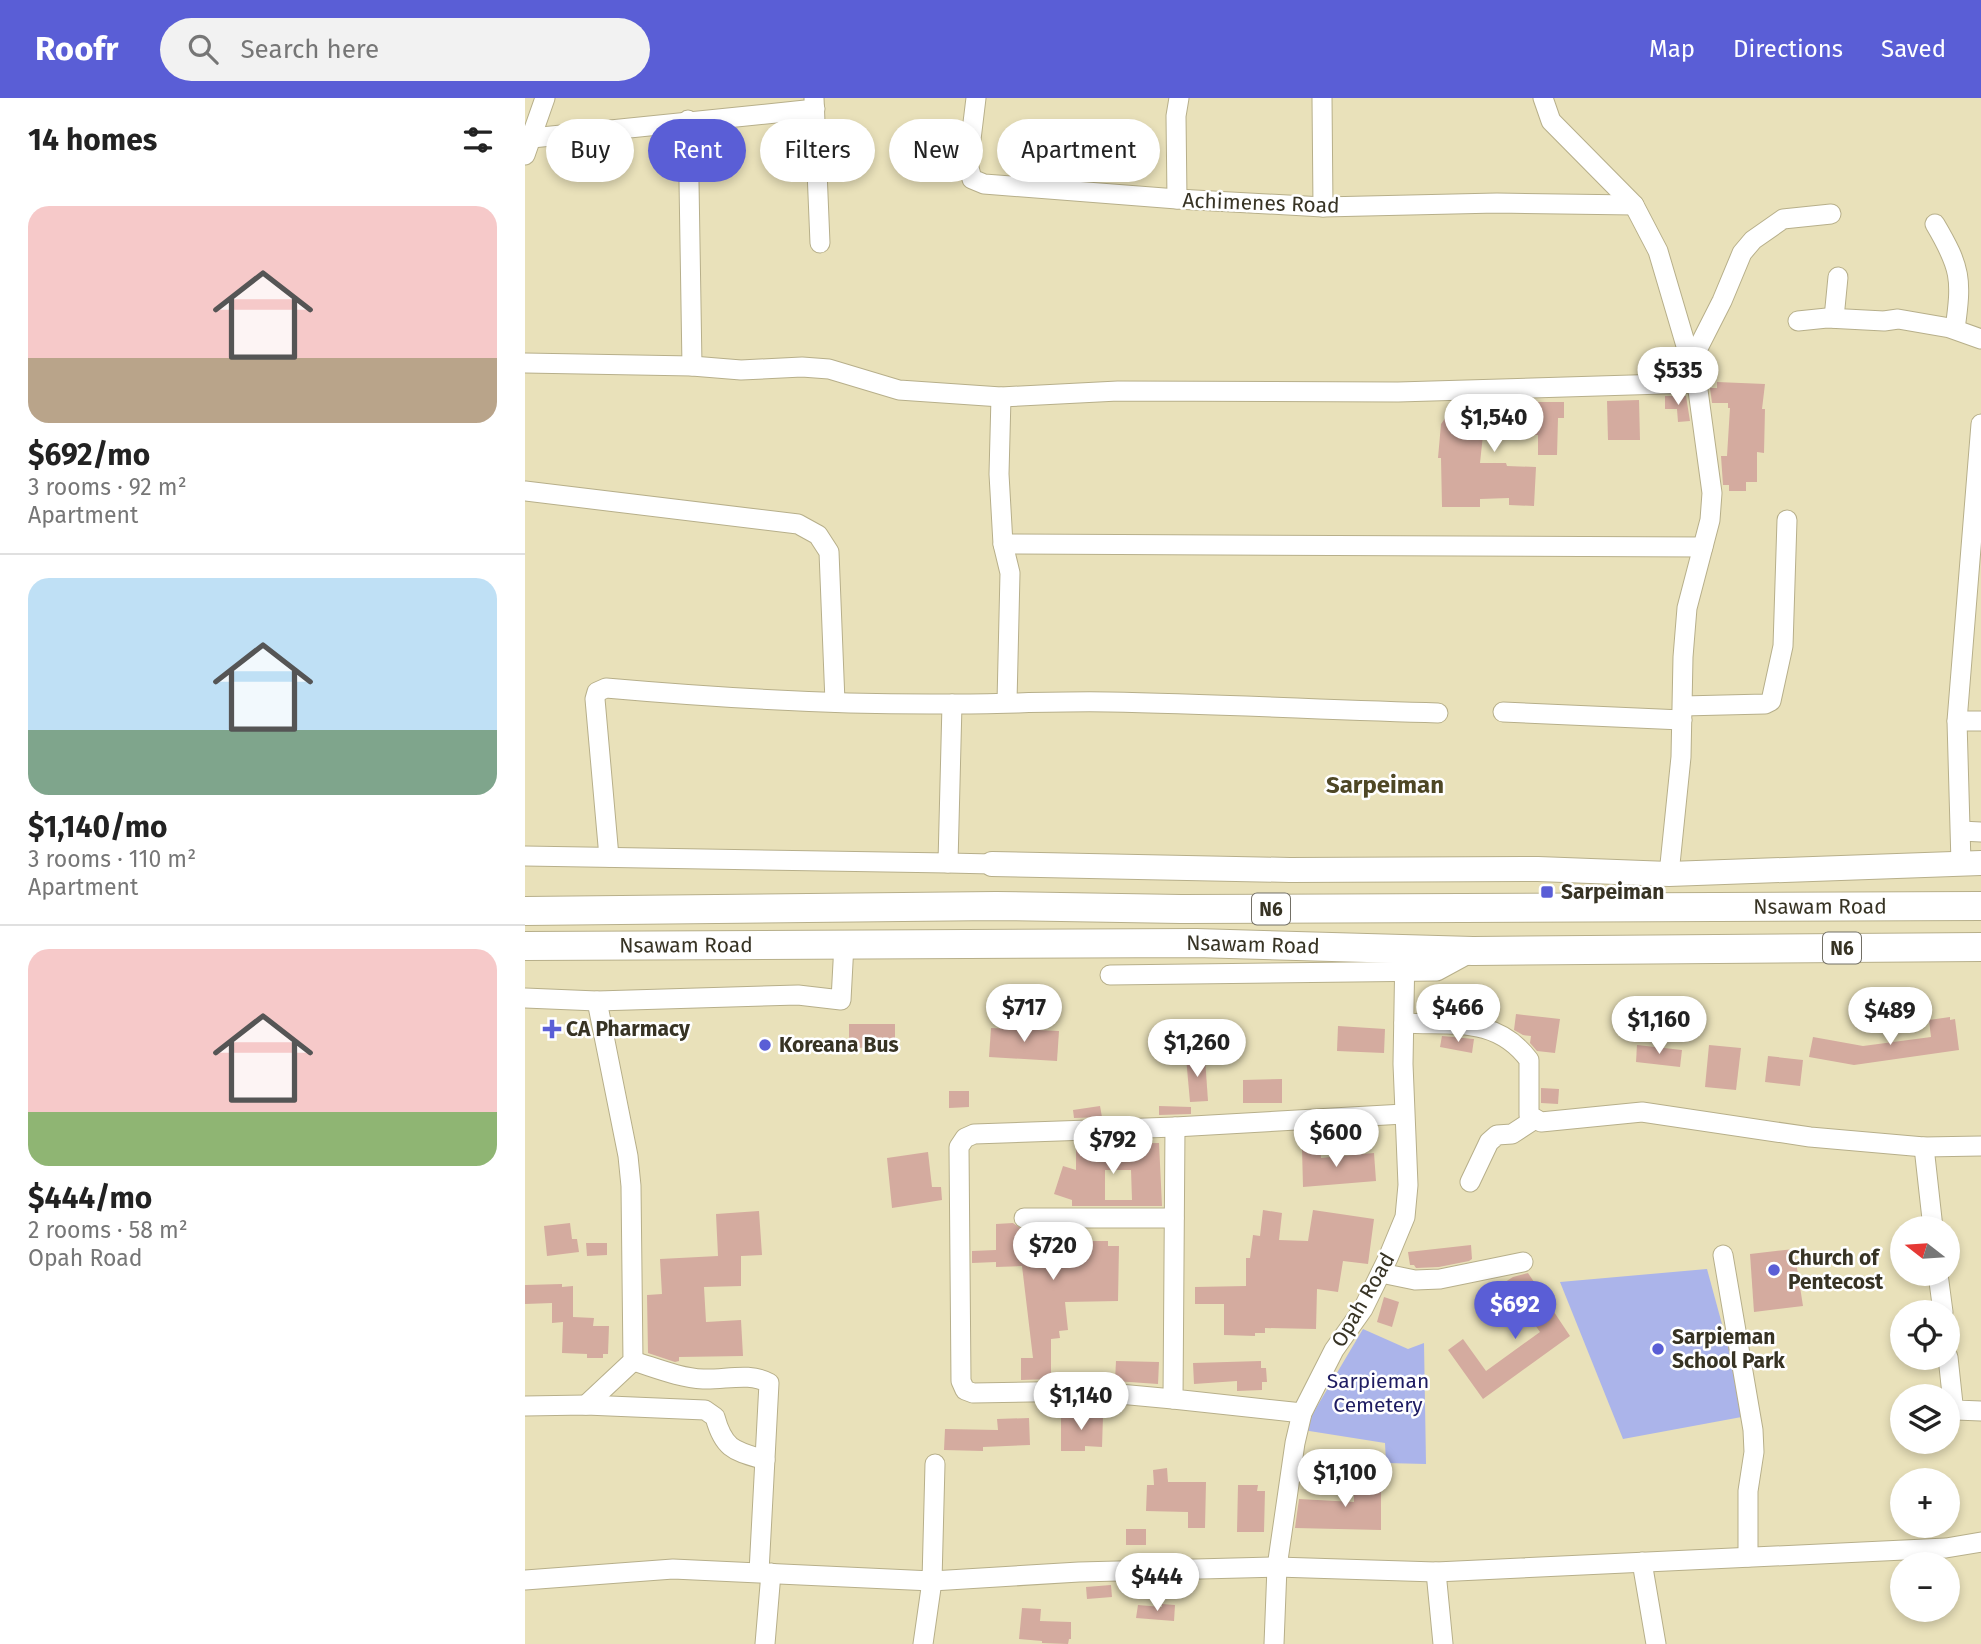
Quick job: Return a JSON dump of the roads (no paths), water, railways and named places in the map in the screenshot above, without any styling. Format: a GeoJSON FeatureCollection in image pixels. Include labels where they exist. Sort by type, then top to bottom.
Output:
{"type":"FeatureCollection","features":[{"type":"Feature","properties":{"kind":"highway","name":"Nsawam Road"},"geometry":{"type":"LineString","coordinates":[[525,911],[996,906],[1194,909],[1981,906]]}},
{"type":"Feature","properties":{"kind":"highway","name":"Nsawam Road"},"geometry":{"type":"LineString","coordinates":[[525,946],[1196,943],[1405,960],[1473,951],[1981,947]]}},
{"type":"Feature","properties":{"kind":"main road"},"geometry":{"type":"LineString","coordinates":[[992,864],[1290,870],[1538,869],[1669,874],[1971,863]]}},
{"type":"Feature","properties":{"kind":"street"},"geometry":{"type":"LineString","coordinates":[[545,98],[529,146],[648,127]]}},
{"type":"Feature","properties":{"kind":"street","name":"Achimenes Road"},"geometry":{"type":"LineString","coordinates":[[976,98],[968,164],[972,178],[983,184],[1177,200],[1323,207],[1497,203],[1634,205]]}},
{"type":"Feature","properties":{"kind":"street"},"geometry":{"type":"LineString","coordinates":[[1177,200],[1176,116],[1179,98]]}},
{"type":"Feature","properties":{"kind":"street"},"geometry":{"type":"LineString","coordinates":[[1322,98],[1323,207]]}},
{"type":"Feature","properties":{"kind":"street"},"geometry":{"type":"LineString","coordinates":[[1543,98],[1551,121],[1634,205],[1658,251],[1697,383],[1712,493],[1710,520],[1687,608],[1681,757],[1669,874]]}},
{"type":"Feature","properties":{"kind":"street"},"geometry":{"type":"LineString","coordinates":[[696,119],[815,104],[820,243]]}},
{"type":"Feature","properties":{"kind":"street"},"geometry":{"type":"LineString","coordinates":[[689,182],[692,366]]}},
{"type":"Feature","properties":{"kind":"street"},"geometry":{"type":"LineString","coordinates":[[1691,362],[1722,302],[1742,253],[1753,240],[1783,219],[1831,214]]}},
{"type":"Feature","properties":{"kind":"street"},"geometry":{"type":"LineString","coordinates":[[1935,224],[1952,253],[1959,277],[1960,293],[1955,329]]}},
{"type":"Feature","properties":{"kind":"street"},"geometry":{"type":"LineString","coordinates":[[1834,318],[1838,277]]}},
{"type":"Feature","properties":{"kind":"street"},"geometry":{"type":"LineString","coordinates":[[1798,321],[1834,318],[1884,321],[1898,319],[1955,329],[1981,339]]}},
{"type":"Feature","properties":{"kind":"street"},"geometry":{"type":"LineString","coordinates":[[525,363],[692,366],[741,370],[802,367],[829,369],[899,390],[1001,397],[1118,391],[1398,392],[1697,383]]}},
{"type":"Feature","properties":{"kind":"street"},"geometry":{"type":"LineString","coordinates":[[1001,397],[999,474],[1003,544],[1010,573],[1007,702]]}},
{"type":"Feature","properties":{"kind":"street"},"geometry":{"type":"LineString","coordinates":[[1971,863],[1961,831],[1957,720],[1981,424]]}},
{"type":"Feature","properties":{"kind":"street"},"geometry":{"type":"LineString","coordinates":[[525,491],[798,523],[818,534],[829,552],[835,702]]}},
{"type":"Feature","properties":{"kind":"street"},"geometry":{"type":"LineString","coordinates":[[1503,712],[1682,713],[1765,704],[1771,701],[1783,646],[1787,520]]}},
{"type":"Feature","properties":{"kind":"street"},"geometry":{"type":"LineString","coordinates":[[1003,544],[1703,547]]}},
{"type":"Feature","properties":{"kind":"street"},"geometry":{"type":"LineString","coordinates":[[609,857],[595,699],[597,692],[606,688],[835,702],[1110,702],[1438,713]]}},
{"type":"Feature","properties":{"kind":"street"},"geometry":{"type":"LineString","coordinates":[[949,863],[952,704]]}},
{"type":"Feature","properties":{"kind":"street"},"geometry":{"type":"LineString","coordinates":[[1957,720],[1981,721]]}},
{"type":"Feature","properties":{"kind":"street"},"geometry":{"type":"LineString","coordinates":[[1961,831],[1981,832]]}},
{"type":"Feature","properties":{"kind":"street"},"geometry":{"type":"LineString","coordinates":[[525,856],[992,864]]}},
{"type":"Feature","properties":{"kind":"street"},"geometry":{"type":"LineString","coordinates":[[525,998],[597,1001],[798,995],[841,1000],[843,944]]}},
{"type":"Feature","properties":{"kind":"street"},"geometry":{"type":"LineString","coordinates":[[1110,975],[1405,960]]}},
{"type":"Feature","properties":{"kind":"street","name":"Opah Road"},"geometry":{"type":"LineString","coordinates":[[1274,1644],[1277,1567],[1295,1443],[1303,1413],[1334,1350],[1363,1309],[1405,1217],[1408,1185],[1404,1114],[1405,960]]}},
{"type":"Feature","properties":{"kind":"street"},"geometry":{"type":"LineString","coordinates":[[586,1405],[633,1361],[631,1186],[628,1156],[597,1001]]}},
{"type":"Feature","properties":{"kind":"street"},"geometry":{"type":"LineString","coordinates":[[1404,1023],[1487,1027],[1508,1037],[1529,1060],[1529,1115],[1541,1122],[1642,1112],[1811,1137],[1924,1147],[1981,1146]]}},
{"type":"Feature","properties":{"kind":"street"},"geometry":{"type":"LineString","coordinates":[[1303,1413],[1087,1391],[973,1393],[965,1390],[961,1381],[959,1147],[965,1138],[974,1134],[1175,1127],[1404,1114]]}},
{"type":"Feature","properties":{"kind":"street"},"geometry":{"type":"LineString","coordinates":[[1470,1182],[1480,1166],[1489,1142],[1497,1135],[1512,1134],[1535,1119]]}},
{"type":"Feature","properties":{"kind":"street"},"geometry":{"type":"LineString","coordinates":[[1173,1399],[1175,1127]]}},
{"type":"Feature","properties":{"kind":"street"},"geometry":{"type":"LineString","coordinates":[[1924,1147],[1932,1216]]}},
{"type":"Feature","properties":{"kind":"street"},"geometry":{"type":"LineString","coordinates":[[1024,1218],[1174,1218]]}},
{"type":"Feature","properties":{"kind":"street"},"geometry":{"type":"LineString","coordinates":[[1723,1255],[1753,1430],[1754,1452],[1748,1491],[1748,1557]]}},
{"type":"Feature","properties":{"kind":"street"},"geometry":{"type":"LineString","coordinates":[[1381,1273],[1415,1280],[1440,1279],[1523,1262]]}},
{"type":"Feature","properties":{"kind":"street"},"geometry":{"type":"LineString","coordinates":[[633,1361],[702,1379],[758,1377],[769,1383],[765,1460],[765,1644]]}},
{"type":"Feature","properties":{"kind":"street"},"geometry":{"type":"LineString","coordinates":[[1949,1370],[1956,1410],[1981,1411]]}},
{"type":"Feature","properties":{"kind":"street"},"geometry":{"type":"LineString","coordinates":[[702,1379],[719,1433],[732,1450],[765,1460]]}},
{"type":"Feature","properties":{"kind":"street"},"geometry":{"type":"LineString","coordinates":[[525,1406],[586,1405],[705,1410],[715,1417]]}},
{"type":"Feature","properties":{"kind":"street"},"geometry":{"type":"LineString","coordinates":[[923,1644],[932,1581],[935,1464]]}},
{"type":"Feature","properties":{"kind":"street"},"geometry":{"type":"LineString","coordinates":[[525,1580],[673,1569],[932,1581],[1079,1572],[1277,1567],[1436,1572],[1945,1548],[1981,1542]]}},
{"type":"Feature","properties":{"kind":"street"},"geometry":{"type":"LineString","coordinates":[[1641,1562],[1656,1644]]}},
{"type":"Feature","properties":{"kind":"street"},"geometry":{"type":"LineString","coordinates":[[1436,1572],[1443,1644]]}},
{"type":"Feature","properties":{"kind":"place","name":"Sarpeiman"},"geometry":{"type":"Point","coordinates":[1547,892]}},
{"type":"Feature","properties":{"kind":"place","name":"CA Pharmacy"},"geometry":{"type":"Point","coordinates":[552,1029]}},
{"type":"Feature","properties":{"kind":"place","name":"Koreana Bus"},"geometry":{"type":"Point","coordinates":[765,1045]}},
{"type":"Feature","properties":{"kind":"place","name":"Church of Pentecost"},"geometry":{"type":"Point","coordinates":[1774,1270]}},
{"type":"Feature","properties":{"kind":"place","name":"Sarpieman School Park"},"geometry":{"type":"Point","coordinates":[1658,1349]}},
{"type":"Feature","properties":{"kind":"district","name":"Sarpeiman"},"geometry":{"type":"Point","coordinates":[1385,785]}},
{"type":"Feature","properties":{"kind":"park label","name":"Sarpieman Cemetery"},"geometry":{"type":"Point","coordinates":[1378,1393]}}]}
